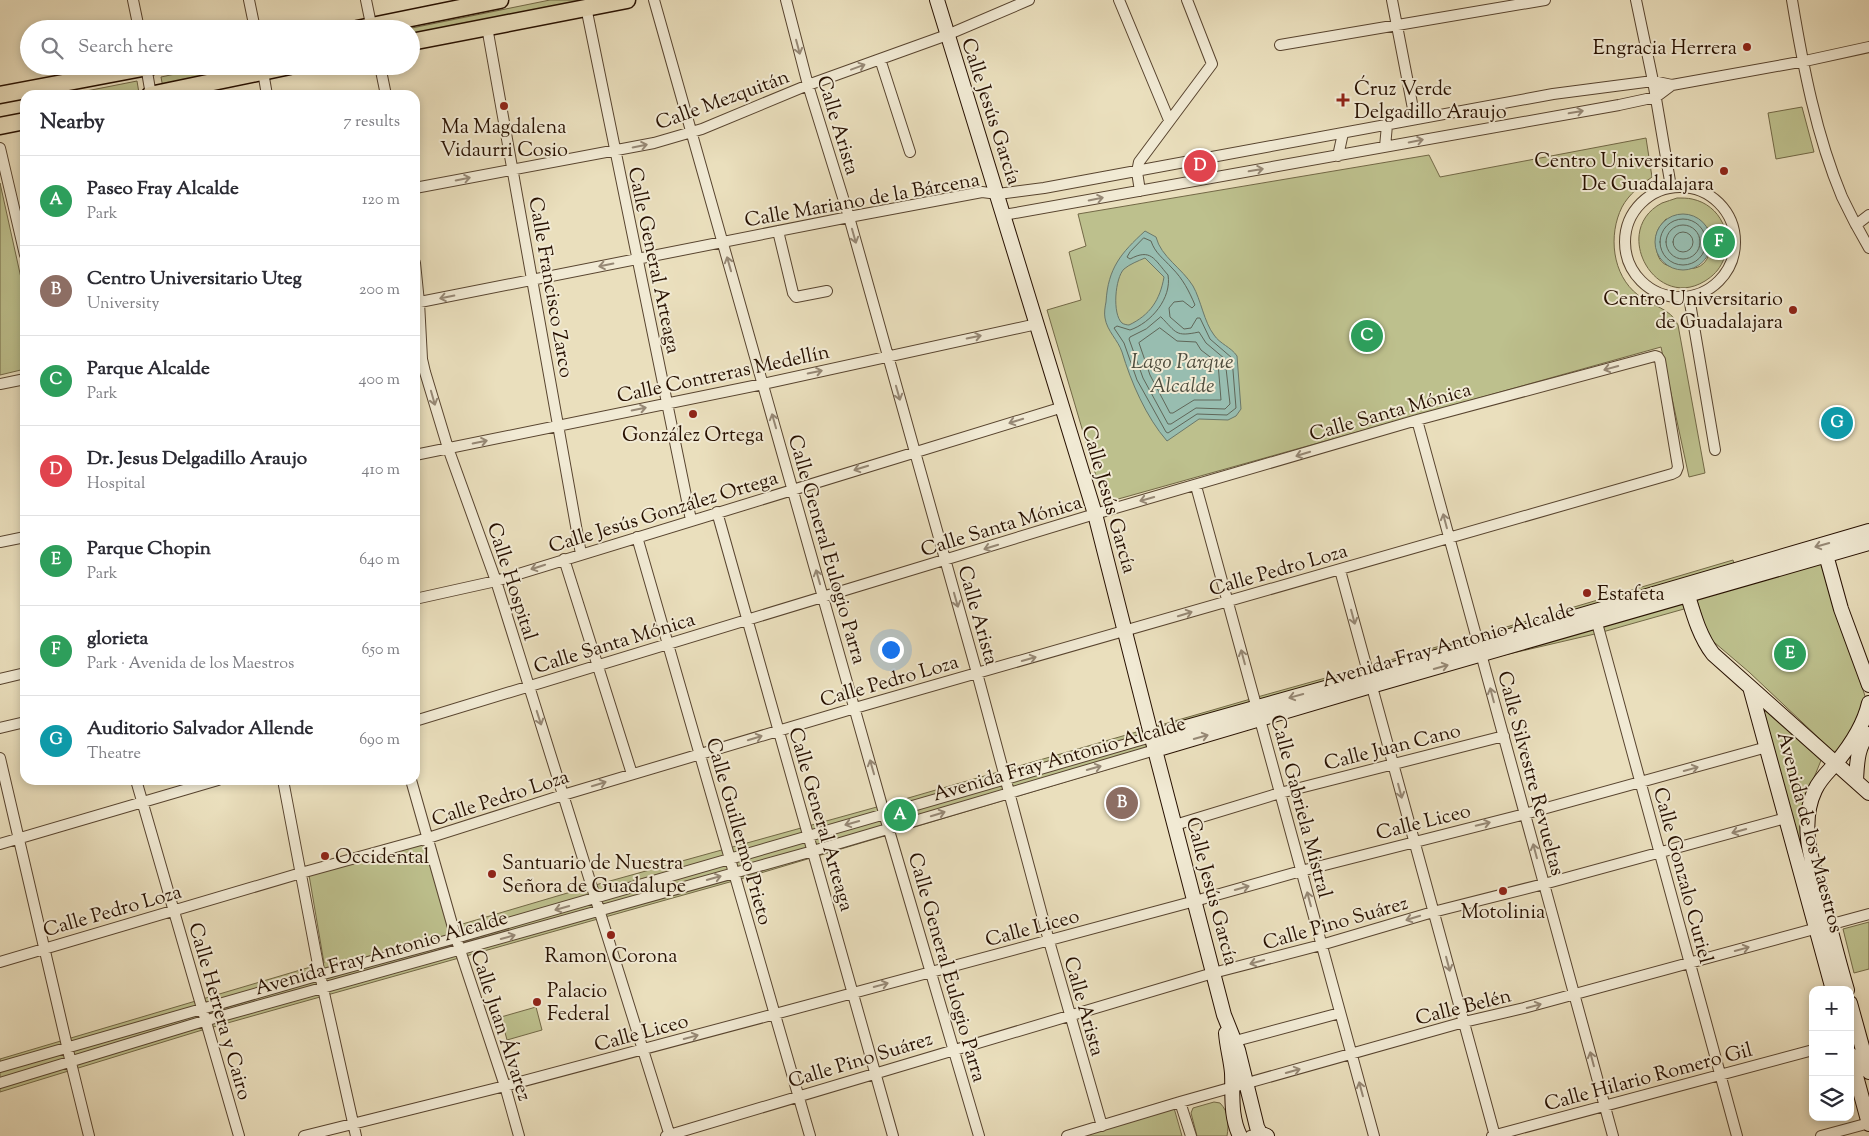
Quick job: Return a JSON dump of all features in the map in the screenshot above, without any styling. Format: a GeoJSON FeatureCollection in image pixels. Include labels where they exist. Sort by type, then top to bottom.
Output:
{"type":"FeatureCollection","features":[{"type":"Feature","properties":{"kind":"main road"},"geometry":{"type":"LineString","coordinates":[[403,20],[500,0]]}},
{"type":"Feature","properties":{"kind":"main road"},"geometry":{"type":"LineString","coordinates":[[420,40],[627,0]]}},
{"type":"Feature","properties":{"kind":"main road"},"geometry":{"type":"LineString","coordinates":[[26,90],[106,75]]}},
{"type":"Feature","properties":{"kind":"main road"},"geometry":{"type":"LineString","coordinates":[[172,90],[236,75]]}},
{"type":"Feature","properties":{"kind":"main road"},"geometry":{"type":"LineString","coordinates":[[0,95],[20,91]]}},
{"type":"Feature","properties":{"kind":"main road"},"geometry":{"type":"LineString","coordinates":[[0,126],[20,122]]}},
{"type":"Feature","properties":{"kind":"street"},"geometry":{"type":"LineString","coordinates":[[134,0],[137,20]]}},
{"type":"Feature","properties":{"kind":"street"},"geometry":{"type":"LineString","coordinates":[[249,0],[252,20]]}},
{"type":"Feature","properties":{"kind":"street"},"geometry":{"type":"LineString","coordinates":[[366,0],[367,20]]}},
{"type":"Feature","properties":{"kind":"street","name":"Calle General Eulogio Parra"},"geometry":{"type":"LineString","coordinates":[[654,0],[978,1136]]}},
{"type":"Feature","properties":{"kind":"street","name":"Calle Arista"},"geometry":{"type":"LineString","coordinates":[[786,0],[808,86],[849,217],[977,673],[1048,941],[1102,1126]]}},
{"type":"Feature","properties":{"kind":"street","name":"Calle Jesús García"},"geometry":{"type":"LineString","coordinates":[[937,0],[1096,514],[1153,744],[1231,1042],[1246,1084],[1259,1135]]}},
{"type":"Feature","properties":{"kind":"street","name":"Calle Mezquitán"},"geometry":{"type":"LineString","coordinates":[[420,187],[654,143],[692,132],[808,86],[947,35],[1029,0]]}},
{"type":"Feature","properties":{"kind":"street"},"geometry":{"type":"LineString","coordinates":[[1119,0],[1169,120]]}},
{"type":"Feature","properties":{"kind":"street"},"geometry":{"type":"LineString","coordinates":[[1140,191],[1137,172],[1139,162],[1212,64],[1187,0]]}},
{"type":"Feature","properties":{"kind":"street"},"geometry":{"type":"LineString","coordinates":[[1392,0],[1415,120]]}},
{"type":"Feature","properties":{"kind":"street"},"geometry":{"type":"LineString","coordinates":[[1280,46],[1545,0]]}},
{"type":"Feature","properties":{"kind":"street"},"geometry":{"type":"LineString","coordinates":[[1636,0],[1656,97],[1671,187]]}},
{"type":"Feature","properties":{"kind":"street"},"geometry":{"type":"LineString","coordinates":[[1792,0],[1816,118],[1842,196],[1869,248]]}},
{"type":"Feature","properties":{"kind":"street","name":"Calle General Arteaga"},"geometry":{"type":"LineString","coordinates":[[586,7],[691,520]]}},
{"type":"Feature","properties":{"kind":"street","name":"Calle Francisco Zarco"},"geometry":{"type":"LineString","coordinates":[[487,27],[581,554]]}},
{"type":"Feature","properties":{"kind":"street","name":"Calle Mariano de la Bárcena"},"geometry":{"type":"LineString","coordinates":[[420,302],[982,192],[998,194],[1044,188],[1553,94],[1653,81],[1672,85],[1804,62],[1869,48]]}},
{"type":"Feature","properties":{"kind":"street"},"geometry":{"type":"LineString","coordinates":[[880,59],[910,152]]}},
{"type":"Feature","properties":{"kind":"street"},"geometry":{"type":"LineString","coordinates":[[149,75],[150,90]]}},
{"type":"Feature","properties":{"kind":"street"},"geometry":{"type":"LineString","coordinates":[[263,75],[266,90]]}},
{"type":"Feature","properties":{"kind":"street"},"geometry":{"type":"LineString","coordinates":[[382,75],[385,90]]}},
{"type":"Feature","properties":{"kind":"street","name":"Calle Mariano de la Bárcena"},"geometry":{"type":"LineString","coordinates":[[1004,215],[1656,97],[1672,85]]}},
{"type":"Feature","properties":{"kind":"street"},"geometry":{"type":"LineString","coordinates":[[1385,147],[1387,125]]}},
{"type":"Feature","properties":{"kind":"street"},"geometry":{"type":"LineString","coordinates":[[1338,156],[1343,133]]}},
{"type":"Feature","properties":{"kind":"street"},"geometry":{"type":"LineString","coordinates":[[0,148],[20,234]]}},
{"type":"Feature","properties":{"kind":"street"},"geometry":{"type":"LineString","coordinates":[[1671,187],[1688,187],[1705,192],[1719,202],[1730,216],[1735,233],[1735,250],[1730,267],[1720,281],[1706,291],[1689,297],[1672,297],[1656,292],[1642,282],[1631,267],[1626,251],[1626,234],[1631,217],[1641,203],[1655,192],[1671,187]]}},
{"type":"Feature","properties":{"kind":"street"},"geometry":{"type":"LineString","coordinates":[[1856,225],[1869,216]]}},
{"type":"Feature","properties":{"kind":"street"},"geometry":{"type":"LineString","coordinates":[[778,231],[793,293],[796,297],[827,291]]}},
{"type":"Feature","properties":{"kind":"street"},"geometry":{"type":"LineString","coordinates":[[1689,297],[1715,450]]}},
{"type":"Feature","properties":{"kind":"street","name":"Calle Contreras Medellín"},"geometry":{"type":"LineString","coordinates":[[420,454],[763,384],[1037,324]]}},
{"type":"Feature","properties":{"kind":"street","name":"Calle Hospital"},"geometry":{"type":"LineString","coordinates":[[420,337],[422,359],[448,448],[496,581],[644,1049],[668,1136]]}},
{"type":"Feature","properties":{"kind":"street","name":"Calle Santa Mónica"},"geometry":{"type":"LineString","coordinates":[[420,719],[1096,514],[1417,420],[1658,356]]}},
{"type":"Feature","properties":{"kind":"street","name":"Calle Pedro Loza"},"geometry":{"type":"LineString","coordinates":[[0,962],[301,873],[428,838],[779,730],[1126,632],[1227,601],[1676,472],[1678,467],[1658,356]]}},
{"type":"Feature","properties":{"kind":"street"},"geometry":{"type":"LineString","coordinates":[[0,384],[20,380]]}},
{"type":"Feature","properties":{"kind":"street","name":"Calle Jesús González Ortega"},"geometry":{"type":"LineString","coordinates":[[420,598],[496,581],[637,536],[1063,407]]}},
{"type":"Feature","properties":{"kind":"street","name":"Calle Silvestre Revueltas"},"geometry":{"type":"LineString","coordinates":[[1417,420],[1613,1136]]}},
{"type":"Feature","properties":{"kind":"street","name":"Calle Gabriela Mistral"},"geometry":{"type":"LineString","coordinates":[[1196,486],[1374,1136]]}},
{"type":"Feature","properties":{"kind":"street","name":"Calle General Arteaga"},"geometry":{"type":"LineString","coordinates":[[717,512],[893,1136]]}},
{"type":"Feature","properties":{"kind":"street","name":"Avenida Fray Antonio Alcalde"},"geometry":{"type":"LineString","coordinates":[[0,1083],[71,1063],[204,1021],[461,951],[889,829],[1153,744],[1480,650],[1869,531]]}},
{"type":"Feature","properties":{"kind":"street","name":"Calle Guillermo Prieto"},"geometry":{"type":"LineString","coordinates":[[637,536],[810,1136]]}},
{"type":"Feature","properties":{"kind":"street"},"geometry":{"type":"LineString","coordinates":[[0,542],[20,538]]}},
{"type":"Feature","properties":{"kind":"street","name":"Avenida Fray Antonio Alcalde"},"geometry":{"type":"LineString","coordinates":[[1480,650],[1597,623],[1869,543]]}},
{"type":"Feature","properties":{"kind":"street"},"geometry":{"type":"LineString","coordinates":[[1826,555],[1841,609],[1869,686]]}},
{"type":"Feature","properties":{"kind":"street"},"geometry":{"type":"LineString","coordinates":[[564,559],[632,774]]}},
{"type":"Feature","properties":{"kind":"street"},"geometry":{"type":"LineString","coordinates":[[1774,560],[1768,566],[1694,588],[1688,596],[1705,643],[1714,654],[1869,793]]}},
{"type":"Feature","properties":{"kind":"street"},"geometry":{"type":"LineString","coordinates":[[1340,570],[1494,1136]]}},
{"type":"Feature","properties":{"kind":"street","name":"Calle Gonzalo Curiel"},"geometry":{"type":"LineString","coordinates":[[1597,623],[1737,1136]]}},
{"type":"Feature","properties":{"kind":"street"},"geometry":{"type":"LineString","coordinates":[[0,678],[20,674]]}},
{"type":"Feature","properties":{"kind":"street","name":"Avenida de los Maestros"},"geometry":{"type":"LineString","coordinates":[[1750,686],[1786,818],[1845,986]]}},
{"type":"Feature","properties":{"kind":"street","name":"Avenida de los Maestros"},"geometry":{"type":"LineString","coordinates":[[1832,986],[1809,852],[1807,825],[1811,799],[1816,788],[1860,727],[1869,703]]}},
{"type":"Feature","properties":{"kind":"street"},"geometry":{"type":"LineString","coordinates":[[0,728],[20,723]]}},
{"type":"Feature","properties":{"kind":"street"},"geometry":{"type":"LineString","coordinates":[[1856,780],[1857,760],[1862,744],[1869,734]]}},
{"type":"Feature","properties":{"kind":"street","name":"Calle Juan Cano"},"geometry":{"type":"LineString","coordinates":[[1175,825],[1280,793],[1504,736]]}},
{"type":"Feature","properties":{"kind":"street","name":"Avenida Fray Antonio Alcalde"},"geometry":{"type":"LineString","coordinates":[[0,1067],[320,974],[596,898],[1005,779],[1153,744]]}},
{"type":"Feature","properties":{"kind":"street","name":"Calle Liceo"},"geometry":{"type":"LineString","coordinates":[[304,1136],[505,1086],[1048,941],[1301,871],[1525,814],[1767,747]]}},
{"type":"Feature","properties":{"kind":"street"},"geometry":{"type":"LineString","coordinates":[[0,758],[89,1136]]}},
{"type":"Feature","properties":{"kind":"street","name":"Calle Herrera y Cairo"},"geometry":{"type":"LineString","coordinates":[[138,785],[204,1021],[239,1136]]}},
{"type":"Feature","properties":{"kind":"street"},"geometry":{"type":"LineString","coordinates":[[0,844],[201,785]]}},
{"type":"Feature","properties":{"kind":"street"},"geometry":{"type":"LineString","coordinates":[[284,785],[323,989],[356,1136]]}},
{"type":"Feature","properties":{"kind":"street","name":"Calle Juan Álvarez"},"geometry":{"type":"LineString","coordinates":[[412,785],[456,938],[505,1086],[519,1136]]}},
{"type":"Feature","properties":{"kind":"street","name":"Calle Pino Suárez"},"geometry":{"type":"LineString","coordinates":[[668,1136],[1213,973],[1786,818]]}},
{"type":"Feature","properties":{"kind":"street","name":"Calle Belén"},"geometry":{"type":"LineString","coordinates":[[1067,1136],[1464,1022],[1869,914]]}},
{"type":"Feature","properties":{"kind":"street"},"geometry":{"type":"LineString","coordinates":[[1231,1042],[1340,1013]]}},
{"type":"Feature","properties":{"kind":"street"},"geometry":{"type":"LineString","coordinates":[[1855,1039],[1869,1072]]}},
{"type":"Feature","properties":{"kind":"street","name":"Calle Jesús García"},"geometry":{"type":"LineString","coordinates":[[1231,1042],[1231,1088],[1235,1122],[1240,1136]]}},
{"type":"Feature","properties":{"kind":"street","name":"Calle Hilario Romero Gil"},"geometry":{"type":"LineString","coordinates":[[1494,1136],[1809,1051]]}},
{"type":"Feature","properties":{"kind":"street"},"geometry":{"type":"LineString","coordinates":[[1821,1136],[1869,1123],[1854,1069]]}},
{"type":"Feature","properties":{"kind":"street"},"geometry":{"type":"LineString","coordinates":[[1180,1102],[1191,1136]]}},
{"type":"Feature","properties":{"kind":"green space"},"geometry":{"type":"Polygon","coordinates":[[[550,0],[607,0],[420,37],[420,26],[550,0]]]}},
{"type":"Feature","properties":{"kind":"green space"},"geometry":{"type":"Polygon","coordinates":[[[170,75],[229,75],[163,88],[161,77],[170,75]]]}},
{"type":"Feature","properties":{"kind":"green space"},"geometry":{"type":"Polygon","coordinates":[[[137,81],[138,90],[91,90],[137,81]]]}},
{"type":"Feature","properties":{"kind":"green space"},"geometry":{"type":"Polygon","coordinates":[[[1802,107],[1814,152],[1776,159],[1768,113],[1802,107]]]}},
{"type":"Feature","properties":{"kind":"green space"},"geometry":{"type":"Polygon","coordinates":[[[1646,138],[1652,177],[1632,194],[1622,207],[1615,230],[1615,254],[1618,266],[1629,287],[1643,299],[1666,311],[1675,319],[1678,325],[1705,473],[1689,477],[1661,347],[1104,503],[1047,310],[1081,300],[1069,252],[1086,246],[1078,214],[1429,155],[1440,177],[1646,138]]]}},
{"type":"Feature","properties":{"kind":"green space"},"geometry":{"type":"Polygon","coordinates":[[[0,183],[20,273],[20,370],[0,375],[0,183]]]}},
{"type":"Feature","properties":{"kind":"green space"},"geometry":{"type":"Polygon","coordinates":[[[1677,198],[1692,199],[1702,202],[1711,208],[1726,232],[1726,251],[1720,267],[1705,281],[1687,288],[1670,286],[1656,277],[1645,264],[1640,248],[1640,231],[1647,215],[1662,203],[1677,198]],[[1666,219],[1659,227],[1656,236],[1660,259],[1666,265],[1676,267],[1695,268],[1701,266],[1710,251],[1710,233],[1708,228],[1666,219]]]}},
{"type":"Feature","properties":{"kind":"green space"},"geometry":{"type":"Polygon","coordinates":[[[1733,560],[1738,581],[1688,596],[1691,607],[1599,633],[1483,660],[1266,722],[744,878],[199,1031],[0,1092],[0,1059],[324,963],[309,875],[420,844],[425,848],[449,928],[1476,636],[1733,560]]]}},
{"type":"Feature","properties":{"kind":"green space"},"geometry":{"type":"Polygon","coordinates":[[[1824,562],[1837,610],[1866,699],[1865,709],[1838,756],[1749,672],[1708,637],[1696,597],[1824,562]]]}},
{"type":"Feature","properties":{"kind":"green space"},"geometry":{"type":"Polygon","coordinates":[[[1761,703],[1822,758],[1804,808],[1823,919],[1818,920],[1761,703]]]}},
{"type":"Feature","properties":{"kind":"green space"},"geometry":{"type":"Polygon","coordinates":[[[1869,922],[1869,969],[1854,973],[1843,929],[1869,922]]]}},
{"type":"Feature","properties":{"kind":"green space"},"geometry":{"type":"Polygon","coordinates":[[[536,1007],[542,1030],[507,1040],[501,1017],[536,1007]]]}},
{"type":"Feature","properties":{"kind":"green space"},"geometry":{"type":"Polygon","coordinates":[[[1214,1102],[1220,1103],[1227,1114],[1227,1136],[1197,1136],[1191,1113],[1193,1108],[1214,1102]]]}},
{"type":"Feature","properties":{"kind":"green space"},"geometry":{"type":"Polygon","coordinates":[[[1174,1108],[1182,1136],[1083,1136],[1174,1108]]]}},
{"type":"Feature","properties":{"kind":"water"},"geometry":{"type":"Polygon","coordinates":[[[1677,214],[1689,214],[1699,218],[1707,226],[1711,242],[1707,258],[1699,266],[1689,270],[1677,270],[1667,266],[1659,258],[1655,248],[1655,236],[1659,226],[1667,218],[1677,214]]]}},
{"type":"Feature","properties":{"kind":"water","name":"Lago Parque Alcalde"},"geometry":{"type":"Polygon","coordinates":[[[1145,231],[1156,237],[1162,251],[1193,286],[1214,335],[1237,356],[1241,409],[1236,416],[1228,420],[1199,419],[1167,441],[1159,432],[1140,399],[1120,348],[1105,318],[1107,290],[1113,270],[1123,254],[1145,231]],[[1145,258],[1124,269],[1118,280],[1116,296],[1117,312],[1122,323],[1129,325],[1143,317],[1157,300],[1164,277],[1145,258]]]}},
{"type":"Feature","properties":{"kind":"place","name":"Engracia Herrera"},"geometry":{"type":"Point","coordinates":[1747,47]}},
{"type":"Feature","properties":{"kind":"place","name":"Ćruz Verde Delgadillo Araujo"},"geometry":{"type":"Point","coordinates":[1343,100]}},
{"type":"Feature","properties":{"kind":"place","name":"Ma Magdalena Vidaurri Cosio"},"geometry":{"type":"Point","coordinates":[504,106]}},
{"type":"Feature","properties":{"kind":"place","name":"Dr. Jesus Delgadillo Araujo"},"geometry":{"type":"Point","coordinates":[1200,166]}},
{"type":"Feature","properties":{"kind":"place","name":"Centro Universitario De Guadalajara"},"geometry":{"type":"Point","coordinates":[1724,171]}},
{"type":"Feature","properties":{"kind":"place","name":"glorieta"},"geometry":{"type":"Point","coordinates":[1719,242]}},
{"type":"Feature","properties":{"kind":"place","name":"Centro Universitario de Guadalajara"},"geometry":{"type":"Point","coordinates":[1793,310]}},
{"type":"Feature","properties":{"kind":"place","name":"Parque Alcalde"},"geometry":{"type":"Point","coordinates":[1367,336]}},
{"type":"Feature","properties":{"kind":"place","name":"González Ortega"},"geometry":{"type":"Point","coordinates":[693,414]}},
{"type":"Feature","properties":{"kind":"place","name":"Auditorio Salvador Allende"},"geometry":{"type":"Point","coordinates":[1837,423]}},
{"type":"Feature","properties":{"kind":"place","name":"Estafeta"},"geometry":{"type":"Point","coordinates":[1587,593]}},
{"type":"Feature","properties":{"kind":"place","name":"Parque Chopin"},"geometry":{"type":"Point","coordinates":[1790,654]}},
{"type":"Feature","properties":{"kind":"place","name":"Centro Universitario Uteg"},"geometry":{"type":"Point","coordinates":[1122,803]}},
{"type":"Feature","properties":{"kind":"place","name":"Paseo Fray Alcalde"},"geometry":{"type":"Point","coordinates":[900,815]}},
{"type":"Feature","properties":{"kind":"place","name":"Occidental"},"geometry":{"type":"Point","coordinates":[325,856]}},
{"type":"Feature","properties":{"kind":"place","name":"Santuario de Nuestra Señora de Guadalupe"},"geometry":{"type":"Point","coordinates":[492,874]}},
{"type":"Feature","properties":{"kind":"place","name":"Motolinia"},"geometry":{"type":"Point","coordinates":[1503,891]}},
{"type":"Feature","properties":{"kind":"place","name":"Ramon Corona"},"geometry":{"type":"Point","coordinates":[611,935]}},
{"type":"Feature","properties":{"kind":"place","name":"Palacio Federal"},"geometry":{"type":"Point","coordinates":[537,1002]}}]}
